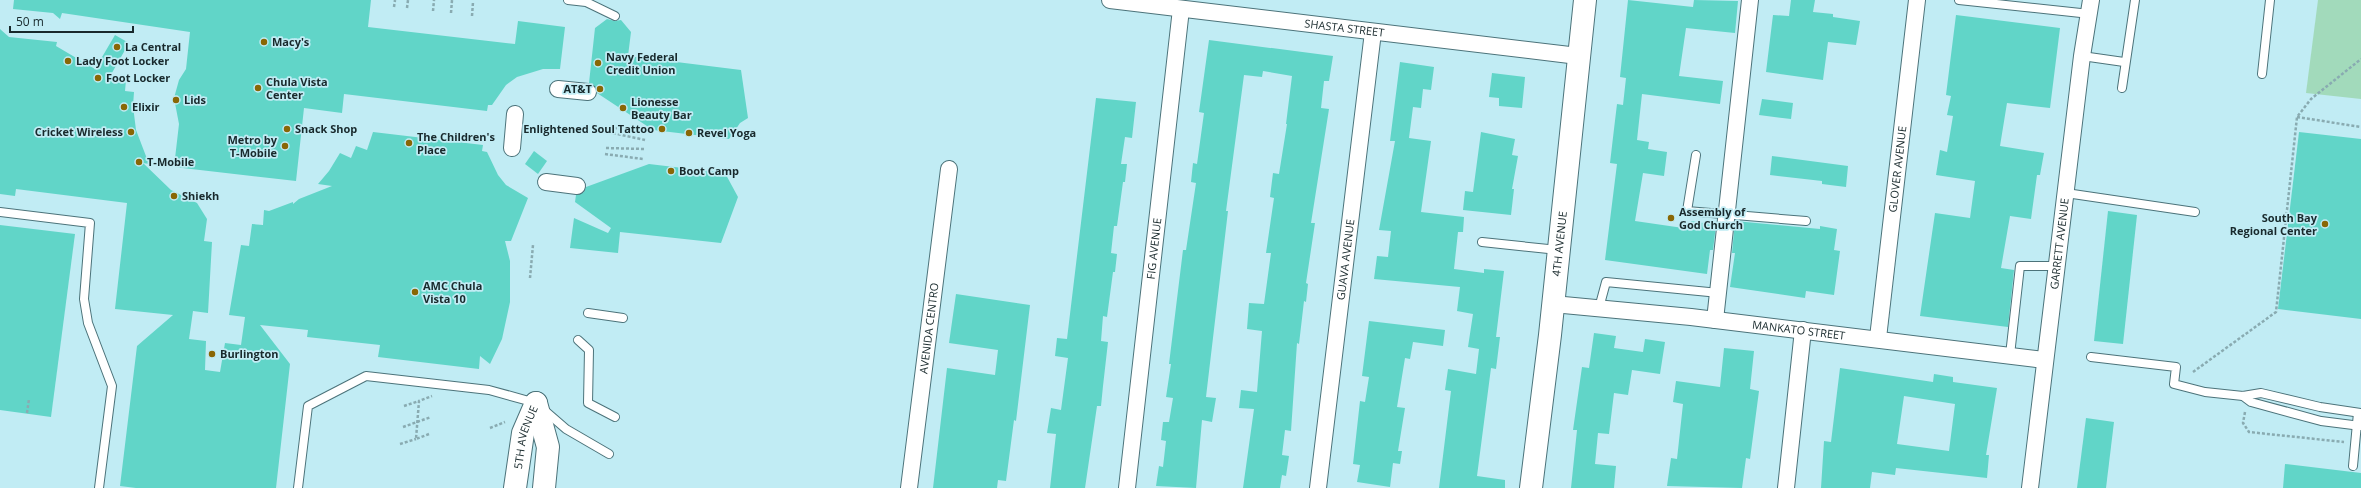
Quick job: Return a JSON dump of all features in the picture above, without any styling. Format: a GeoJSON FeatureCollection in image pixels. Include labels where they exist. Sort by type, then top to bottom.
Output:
{"type":"FeatureCollection","features":[{"type":"Feature","properties":{"kind":"main road","name":"4TH AVENUE"},"geometry":{"type":"LineString","coordinates":[[1531,488],[1559,250],[1585,0]]}},
{"type":"Feature","properties":{"kind":"main road","name":"5TH AVENUE"},"geometry":{"type":"LineString","coordinates":[[515,488],[523,433],[536,402]]}},
{"type":"Feature","properties":{"kind":"main road","name":"5TH AVENUE"},"geometry":{"type":"LineString","coordinates":[[536,402],[548,447],[544,488]]}},
{"type":"Feature","properties":{"kind":"street","name":"SHASTA STREET"},"geometry":{"type":"LineString","coordinates":[[1110,0],[1578,56]]}},
{"type":"Feature","properties":{"kind":"street"},"geometry":{"type":"LineString","coordinates":[[1715,320],[1750,0]]}},
{"type":"Feature","properties":{"kind":"street","name":"GLOVER AVENUE"},"geometry":{"type":"LineString","coordinates":[[1878,338],[1917,0]]}},
{"type":"Feature","properties":{"kind":"street","name":"GARRETT AVENUE"},"geometry":{"type":"LineString","coordinates":[[2030,488],[2044,360],[2057,266],[2082,56],[2090,7]]}},
{"type":"Feature","properties":{"kind":"street","name":"FIG AVENUE"},"geometry":{"type":"LineString","coordinates":[[1127,488],[1181,8]]}},
{"type":"Feature","properties":{"kind":"street","name":"GUAVA AVENUE"},"geometry":{"type":"LineString","coordinates":[[1318,488],[1373,32]]}},
{"type":"Feature","properties":{"kind":"street"},"geometry":{"type":"LineString","coordinates":[[558,89],[588,92]]}},
{"type":"Feature","properties":{"kind":"street"},"geometry":{"type":"LineString","coordinates":[[512,148],[515,114]]}},
{"type":"Feature","properties":{"kind":"street","name":"AVENIDA CENTRO"},"geometry":{"type":"LineString","coordinates":[[909,488],[949,169]]}},
{"type":"Feature","properties":{"kind":"street"},"geometry":{"type":"LineString","coordinates":[[546,182],[577,186]]}},
{"type":"Feature","properties":{"kind":"street","name":"MANKATO STREET"},"geometry":{"type":"LineString","coordinates":[[1553,304],[1878,338],[2044,360]]}},
{"type":"Feature","properties":{"kind":"street"},"geometry":{"type":"LineString","coordinates":[[1786,488],[1803,330]]}},
{"type":"Feature","properties":{"kind":"lane"},"geometry":{"type":"LineString","coordinates":[[568,0],[586,2],[615,16]]}},
{"type":"Feature","properties":{"kind":"lane"},"geometry":{"type":"LineString","coordinates":[[1959,0],[2090,7]]}},
{"type":"Feature","properties":{"kind":"lane"},"geometry":{"type":"LineString","coordinates":[[2122,88],[2124,62],[2131,36],[2135,0]]}},
{"type":"Feature","properties":{"kind":"lane"},"geometry":{"type":"LineString","coordinates":[[2262,74],[2270,0]]}},
{"type":"Feature","properties":{"kind":"lane"},"geometry":{"type":"LineString","coordinates":[[2082,56],[2124,62]]}},
{"type":"Feature","properties":{"kind":"lane"},"geometry":{"type":"LineString","coordinates":[[1696,155],[1687,211],[1806,221]]}},
{"type":"Feature","properties":{"kind":"lane"},"geometry":{"type":"LineString","coordinates":[[2066,193],[2195,212]]}},
{"type":"Feature","properties":{"kind":"lane"},"geometry":{"type":"LineString","coordinates":[[0,212],[90,224],[85,305],[88,323],[112,386],[99,488]]}},
{"type":"Feature","properties":{"kind":"lane"},"geometry":{"type":"LineString","coordinates":[[1482,242],[1559,250]]}},
{"type":"Feature","properties":{"kind":"lane"},"geometry":{"type":"LineString","coordinates":[[2010,355],[2020,266],[2057,266]]}},
{"type":"Feature","properties":{"kind":"lane"},"geometry":{"type":"LineString","coordinates":[[1599,308],[1606,282],[1719,292]]}},
{"type":"Feature","properties":{"kind":"lane"},"geometry":{"type":"LineString","coordinates":[[588,313],[623,318]]}},
{"type":"Feature","properties":{"kind":"lane"},"geometry":{"type":"LineString","coordinates":[[578,340],[589,350],[588,403],[615,417]]}},
{"type":"Feature","properties":{"kind":"lane"},"geometry":{"type":"LineString","coordinates":[[2091,357],[2176,367],[2174,384],[2205,392],[2243,396],[2261,393],[2320,407],[2360,413],[2354,466]]}},
{"type":"Feature","properties":{"kind":"lane"},"geometry":{"type":"LineString","coordinates":[[298,488],[308,406],[366,376],[489,390],[536,402],[566,429],[609,454]]}},
{"type":"Feature","properties":{"kind":"lane"},"geometry":{"type":"LineString","coordinates":[[2243,396],[2251,402],[2321,421],[2359,426]]}},
{"type":"Feature","properties":{"kind":"path"},"geometry":{"type":"LineString","coordinates":[[394,7],[396,0]]}},
{"type":"Feature","properties":{"kind":"path"},"geometry":{"type":"LineString","coordinates":[[407,8],[408,0]]}},
{"type":"Feature","properties":{"kind":"path"},"geometry":{"type":"LineString","coordinates":[[433,11],[434,0]]}},
{"type":"Feature","properties":{"kind":"path"},"geometry":{"type":"LineString","coordinates":[[451,13],[452,0]]}},
{"type":"Feature","properties":{"kind":"path"},"geometry":{"type":"LineString","coordinates":[[472,16],[473,2]]}},
{"type":"Feature","properties":{"kind":"path"},"geometry":{"type":"LineString","coordinates":[[2193,372],[2276,312],[2297,117],[2311,99],[2361,59]]}},
{"type":"Feature","properties":{"kind":"path"},"geometry":{"type":"LineString","coordinates":[[2297,117],[2361,127]]}},
{"type":"Feature","properties":{"kind":"path"},"geometry":{"type":"LineString","coordinates":[[609,127],[646,133]]}},
{"type":"Feature","properties":{"kind":"path"},"geometry":{"type":"LineString","coordinates":[[608,132],[645,140]]}},
{"type":"Feature","properties":{"kind":"path"},"geometry":{"type":"LineString","coordinates":[[606,148],[644,149]]}},
{"type":"Feature","properties":{"kind":"path"},"geometry":{"type":"LineString","coordinates":[[605,154],[643,159]]}},
{"type":"Feature","properties":{"kind":"path"},"geometry":{"type":"LineString","coordinates":[[530,278],[533,244]]}},
{"type":"Feature","properties":{"kind":"path"},"geometry":{"type":"LineString","coordinates":[[404,406],[434,395]]}},
{"type":"Feature","properties":{"kind":"path"},"geometry":{"type":"LineString","coordinates":[[27,413],[28,399]]}},
{"type":"Feature","properties":{"kind":"path"},"geometry":{"type":"LineString","coordinates":[[416,439],[419,401]]}},
{"type":"Feature","properties":{"kind":"path"},"geometry":{"type":"LineString","coordinates":[[2246,407],[2243,423],[2249,432],[2356,443]]}},
{"type":"Feature","properties":{"kind":"path"},"geometry":{"type":"LineString","coordinates":[[402,427],[431,417]]}},
{"type":"Feature","properties":{"kind":"path"},"geometry":{"type":"LineString","coordinates":[[490,428],[505,422]]}},
{"type":"Feature","properties":{"kind":"path"},"geometry":{"type":"LineString","coordinates":[[400,444],[429,434]]}},
{"type":"Feature","properties":{"kind":"green space"},"geometry":{"type":"Polygon","coordinates":[[[2318,0],[2361,0],[2361,99],[2306,93],[2318,0]]]}},
{"type":"Feature","properties":{"kind":"building","name":"Chula Vista Center"},"geometry":{"type":"Polygon","coordinates":[[[14,0],[371,0],[368,27],[515,44],[518,21],[565,27],[560,69],[543,69],[517,77],[506,85],[492,105],[488,105],[487,111],[344,94],[342,113],[304,108],[296,181],[174,167],[179,124],[174,98],[179,80],[186,69],[190,32],[62,13],[60,19],[53,13],[13,9],[14,0]]]}},
{"type":"Feature","properties":{"kind":"building"},"geometry":{"type":"Polygon","coordinates":[[[1628,0],[1693,7],[1694,0],[1738,1],[1735,33],[1686,28],[1679,76],[1723,81],[1720,104],[1642,94],[1637,140],[1649,142],[1648,149],[1667,152],[1664,176],[1643,173],[1635,221],[1690,229],[1691,221],[1716,225],[1713,250],[1710,250],[1707,274],[1605,260],[1617,164],[1610,163],[1617,104],[1623,105],[1626,78],[1620,77],[1628,0]]]}},
{"type":"Feature","properties":{"kind":"building"},"geometry":{"type":"Polygon","coordinates":[[[1791,0],[1815,0],[1813,12],[1833,14],[1833,17],[1860,21],[1856,45],[1828,42],[1823,80],[1766,72],[1773,15],[1789,16],[1791,0]]]}},
{"type":"Feature","properties":{"kind":"building"},"geometry":{"type":"Polygon","coordinates":[[[1956,15],[2060,28],[2050,108],[2007,103],[2000,146],[2044,153],[2040,175],[2037,175],[2031,219],[2010,216],[2001,268],[2014,270],[2008,327],[1920,316],[1935,213],[1970,218],[1975,181],[1936,175],[1940,150],[1947,152],[1953,116],[1947,115],[1951,96],[1946,95],[1956,15]]]}},
{"type":"Feature","properties":{"kind":"building"},"geometry":{"type":"Polygon","coordinates":[[[607,19],[615,21],[621,20],[631,32],[628,56],[741,70],[748,118],[740,123],[729,139],[653,130],[597,93],[596,88],[589,83],[595,28],[607,19]]]}},
{"type":"Feature","properties":{"kind":"building"},"geometry":{"type":"Polygon","coordinates":[[[0,29],[9,37],[57,42],[56,46],[95,69],[115,35],[129,43],[109,78],[126,80],[125,91],[134,92],[133,106],[136,130],[149,164],[143,163],[171,190],[197,203],[207,219],[204,241],[212,242],[208,313],[193,311],[189,339],[206,341],[205,370],[220,372],[225,343],[241,345],[245,317],[229,315],[241,245],[249,246],[252,224],[263,225],[264,210],[269,211],[293,202],[293,204],[299,199],[332,186],[318,184],[329,171],[340,153],[351,158],[356,146],[367,150],[373,132],[483,145],[482,151],[487,152],[498,175],[506,185],[528,198],[511,241],[505,241],[510,261],[510,302],[502,339],[490,364],[480,356],[479,369],[378,357],[380,345],[307,337],[308,330],[260,325],[290,364],[276,488],[136,488],[120,486],[137,346],[173,315],[115,309],[127,203],[16,189],[15,196],[0,194],[0,29]]]}},
{"type":"Feature","properties":{"kind":"building"},"geometry":{"type":"Polygon","coordinates":[[[1209,40],[1333,56],[1329,81],[1324,81],[1321,108],[1329,109],[1311,223],[1315,223],[1306,283],[1308,284],[1306,302],[1304,301],[1299,344],[1297,343],[1291,431],[1285,430],[1282,455],[1289,456],[1286,476],[1282,475],[1280,488],[1243,488],[1254,409],[1239,408],[1241,390],[1257,392],[1262,331],[1247,329],[1249,303],[1264,304],[1271,253],[1266,253],[1274,198],[1270,197],[1273,173],[1279,174],[1287,124],[1292,76],[1263,71],[1262,77],[1244,75],[1226,211],[1228,211],[1206,397],[1216,398],[1212,422],[1202,420],[1196,488],[1156,486],[1159,466],[1163,467],[1166,441],[1161,440],[1163,422],[1169,422],[1173,398],[1166,397],[1171,364],[1169,364],[1183,250],[1186,250],[1196,183],[1191,182],[1193,163],[1197,164],[1204,113],[1199,112],[1209,40]]]}},
{"type":"Feature","properties":{"kind":"building"},"geometry":{"type":"Polygon","coordinates":[[[1400,62],[1434,67],[1431,90],[1423,89],[1421,108],[1413,107],[1409,138],[1431,141],[1421,212],[1464,217],[1463,232],[1458,232],[1454,269],[1484,273],[1484,269],[1504,271],[1496,337],[1500,337],[1496,369],[1491,368],[1477,476],[1505,480],[1505,488],[1439,488],[1451,391],[1445,390],[1448,369],[1476,374],[1479,349],[1468,347],[1473,314],[1457,311],[1460,287],[1374,279],[1377,256],[1388,257],[1391,231],[1379,230],[1395,141],[1390,141],[1400,62]]]}},
{"type":"Feature","properties":{"kind":"building"},"geometry":{"type":"Polygon","coordinates":[[[1492,73],[1525,77],[1522,108],[1499,106],[1499,98],[1489,97],[1492,73]]]}},
{"type":"Feature","properties":{"kind":"building"},"geometry":{"type":"Polygon","coordinates":[[[1096,98],[1136,102],[1132,138],[1125,137],[1121,164],[1127,164],[1125,182],[1123,182],[1117,226],[1114,226],[1111,253],[1117,254],[1115,272],[1113,272],[1107,317],[1103,316],[1101,341],[1108,342],[1101,406],[1097,406],[1085,488],[1050,488],[1056,434],[1047,433],[1051,408],[1061,410],[1068,358],[1055,356],[1057,338],[1067,339],[1096,98]]]}},
{"type":"Feature","properties":{"kind":"building"},"geometry":{"type":"Polygon","coordinates":[[[1762,99],[1793,103],[1791,119],[1759,115],[1762,99]]]}},
{"type":"Feature","properties":{"kind":"building"},"geometry":{"type":"Polygon","coordinates":[[[1481,132],[1515,139],[1512,155],[1518,156],[1512,189],[1514,189],[1511,215],[1463,210],[1465,191],[1473,192],[1481,132]]]}},
{"type":"Feature","properties":{"kind":"building","name":"South Bay Regional Center"},"geometry":{"type":"Polygon","coordinates":[[[2299,132],[2361,139],[2361,319],[2278,309],[2299,132]]]}},
{"type":"Feature","properties":{"kind":"building"},"geometry":{"type":"Polygon","coordinates":[[[534,151],[547,161],[538,174],[525,164],[534,151]]]}},
{"type":"Feature","properties":{"kind":"building"},"geometry":{"type":"Polygon","coordinates":[[[1772,156],[1848,166],[1846,187],[1822,184],[1822,181],[1770,175],[1772,156]]]}},
{"type":"Feature","properties":{"kind":"building"},"geometry":{"type":"Polygon","coordinates":[[[649,164],[725,173],[738,197],[721,243],[620,232],[618,253],[570,248],[574,218],[608,233],[611,228],[575,202],[576,195],[584,192],[586,187],[649,164]]]}},
{"type":"Feature","properties":{"kind":"building"},"geometry":{"type":"Polygon","coordinates":[[[2108,211],[2137,215],[2123,344],[2094,341],[2108,211]]]}},
{"type":"Feature","properties":{"kind":"building"},"geometry":{"type":"Polygon","coordinates":[[[1735,221],[1820,229],[1820,226],[1837,229],[1834,250],[1840,251],[1834,295],[1806,291],[1805,298],[1730,287],[1735,253],[1732,253],[1735,221]]]}},
{"type":"Feature","properties":{"kind":"building"},"geometry":{"type":"Polygon","coordinates":[[[0,225],[75,234],[51,417],[0,410],[0,225]]]}},
{"type":"Feature","properties":{"kind":"building"},"geometry":{"type":"Polygon","coordinates":[[[956,294],[1030,305],[1016,421],[1014,420],[1006,481],[998,480],[997,488],[933,488],[947,368],[995,375],[998,350],[949,343],[956,294]]]}},
{"type":"Feature","properties":{"kind":"building"},"geometry":{"type":"Polygon","coordinates":[[[1369,321],[1445,330],[1443,346],[1413,342],[1410,359],[1405,358],[1397,407],[1405,408],[1398,451],[1402,451],[1400,464],[1393,463],[1390,487],[1357,482],[1360,465],[1353,464],[1360,401],[1365,402],[1369,377],[1362,376],[1369,321]]]}},
{"type":"Feature","properties":{"kind":"building"},"geometry":{"type":"Polygon","coordinates":[[[1594,333],[1616,336],[1614,348],[1643,352],[1645,339],[1665,342],[1660,374],[1632,370],[1628,395],[1614,393],[1609,434],[1598,433],[1595,464],[1616,466],[1614,488],[1571,488],[1577,430],[1573,430],[1582,367],[1589,368],[1594,333]]]}},
{"type":"Feature","properties":{"kind":"building"},"geometry":{"type":"Polygon","coordinates":[[[1724,348],[1754,351],[1750,389],[1759,391],[1750,459],[1746,458],[1742,488],[1667,486],[1671,458],[1677,459],[1683,404],[1673,402],[1676,381],[1720,387],[1724,348]]]}},
{"type":"Feature","properties":{"kind":"building"},"geometry":{"type":"Polygon","coordinates":[[[1840,368],[1933,382],[1934,374],[1953,377],[1953,382],[1997,388],[1986,455],[1989,455],[1987,478],[1896,468],[1895,475],[1872,472],[1870,488],[1821,488],[1824,441],[1831,442],[1840,368]],[[1904,396],[1897,444],[1949,451],[1955,404],[1904,396]]]}},
{"type":"Feature","properties":{"kind":"building"},"geometry":{"type":"Polygon","coordinates":[[[2086,418],[2114,422],[2106,488],[2077,488],[2086,418]]]}},
{"type":"Feature","properties":{"kind":"building"},"geometry":{"type":"Polygon","coordinates":[[[2285,464],[2361,473],[2361,488],[2283,488],[2285,464]]]}},
{"type":"Feature","properties":{"kind":"place","name":"Macy's"},"geometry":{"type":"Point","coordinates":[264,42]}},
{"type":"Feature","properties":{"kind":"place","name":"La Central"},"geometry":{"type":"Point","coordinates":[117,47]}},
{"type":"Feature","properties":{"kind":"place","name":"Lady Foot Locker"},"geometry":{"type":"Point","coordinates":[68,61]}},
{"type":"Feature","properties":{"kind":"place","name":"Navy Federal Credit Union"},"geometry":{"type":"Point","coordinates":[598,63]}},
{"type":"Feature","properties":{"kind":"place","name":"Foot Locker"},"geometry":{"type":"Point","coordinates":[98,78]}},
{"type":"Feature","properties":{"kind":"place","name":"Chula Vista Center"},"geometry":{"type":"Point","coordinates":[258,88]}},
{"type":"Feature","properties":{"kind":"place","name":"AT&T"},"geometry":{"type":"Point","coordinates":[600,89]}},
{"type":"Feature","properties":{"kind":"place","name":"Lids"},"geometry":{"type":"Point","coordinates":[176,100]}},
{"type":"Feature","properties":{"kind":"place","name":"Elixir"},"geometry":{"type":"Point","coordinates":[124,107]}},
{"type":"Feature","properties":{"kind":"place","name":"Lionesse Beauty Bar"},"geometry":{"type":"Point","coordinates":[623,108]}},
{"type":"Feature","properties":{"kind":"place","name":"Snack Shop"},"geometry":{"type":"Point","coordinates":[287,129]}},
{"type":"Feature","properties":{"kind":"place","name":"Enlightened Soul Tattoo"},"geometry":{"type":"Point","coordinates":[662,129]}},
{"type":"Feature","properties":{"kind":"place","name":"Cricket Wireless"},"geometry":{"type":"Point","coordinates":[131,132]}},
{"type":"Feature","properties":{"kind":"place","name":"Revel Yoga"},"geometry":{"type":"Point","coordinates":[689,133]}},
{"type":"Feature","properties":{"kind":"place","name":"The Children's Place"},"geometry":{"type":"Point","coordinates":[409,143]}},
{"type":"Feature","properties":{"kind":"place","name":"Metro by T-Mobile"},"geometry":{"type":"Point","coordinates":[285,146]}},
{"type":"Feature","properties":{"kind":"place","name":"T-Mobile"},"geometry":{"type":"Point","coordinates":[139,162]}},
{"type":"Feature","properties":{"kind":"place","name":"Boot Camp"},"geometry":{"type":"Point","coordinates":[671,171]}},
{"type":"Feature","properties":{"kind":"place","name":"Shiekh"},"geometry":{"type":"Point","coordinates":[174,196]}},
{"type":"Feature","properties":{"kind":"place","name":"Assembly of God Church"},"geometry":{"type":"Point","coordinates":[1671,218]}},
{"type":"Feature","properties":{"kind":"place","name":"South Bay Regional Center"},"geometry":{"type":"Point","coordinates":[2325,224]}},
{"type":"Feature","properties":{"kind":"place","name":"AMC Chula Vista 10"},"geometry":{"type":"Point","coordinates":[415,292]}},
{"type":"Feature","properties":{"kind":"place","name":"Burlington"},"geometry":{"type":"Point","coordinates":[212,354]}}]}
